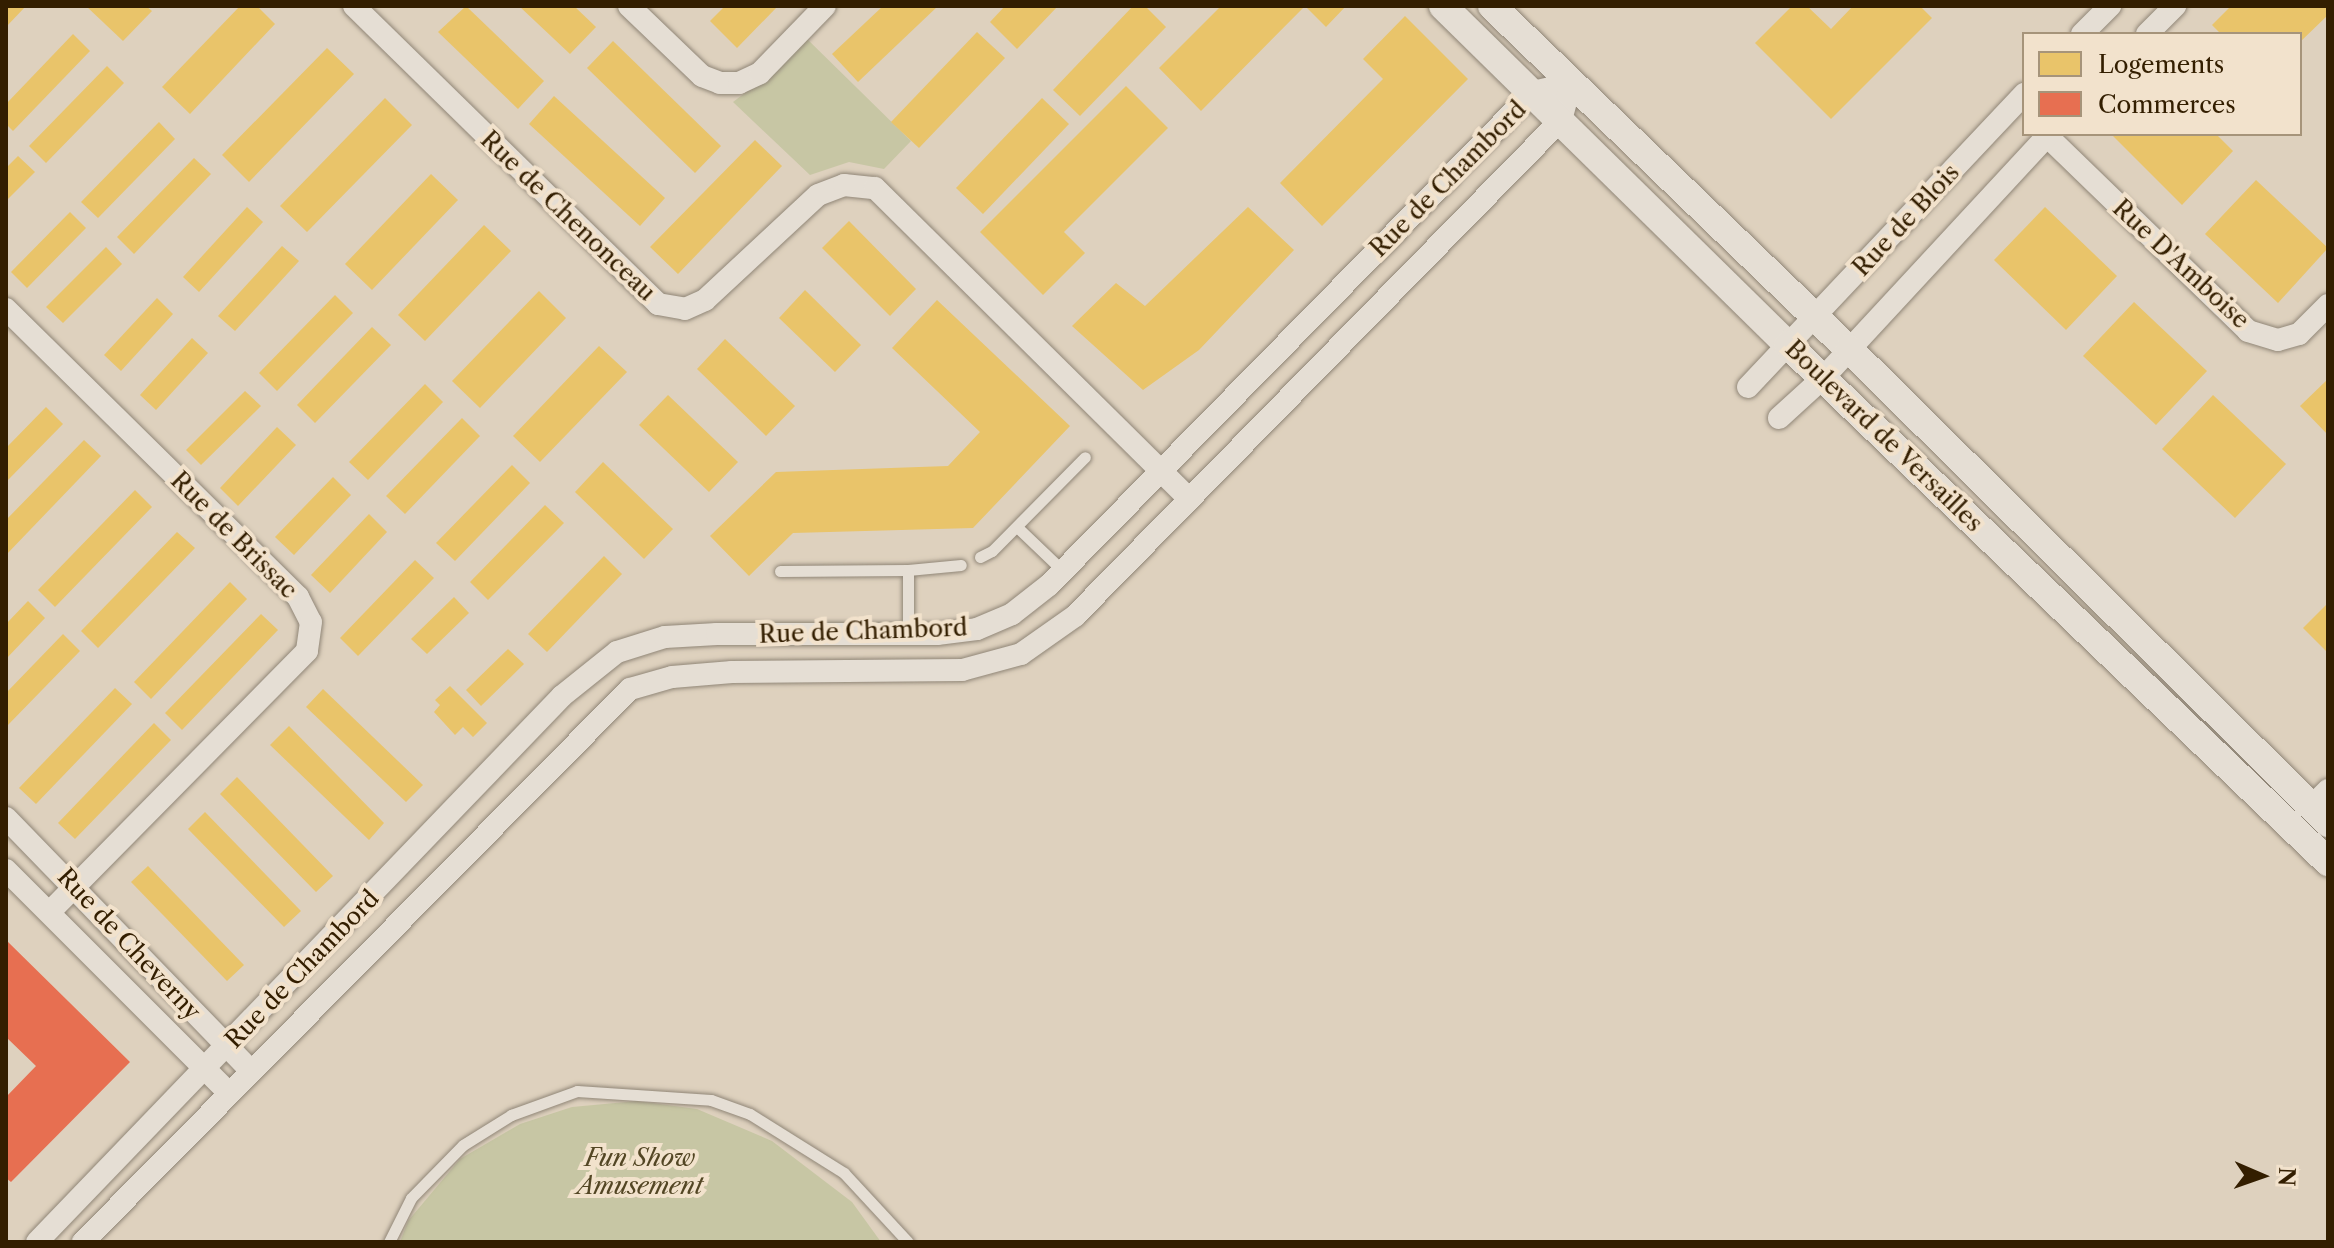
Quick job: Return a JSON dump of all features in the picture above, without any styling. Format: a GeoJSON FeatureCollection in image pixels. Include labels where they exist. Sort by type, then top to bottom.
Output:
{"type":"FeatureCollection","features":[{"type":"Feature","properties":{"kind":"street","name":"Rue de Chenonceau"},"geometry":{"type":"LineString","coordinates":[[354,6],[658,304],[685,309],[705,300],[818,195],[844,185],[875,188],[1188,498]]}},
{"type":"Feature","properties":{"kind":"street"},"geometry":{"type":"LineString","coordinates":[[629,6],[702,76],[720,83],[739,83],[760,73],[825,6]]}},
{"type":"Feature","properties":{"kind":"street","name":"Boulevard de Versailles"},"geometry":{"type":"LineString","coordinates":[[1443,6],[1788,345],[2328,862]]}},
{"type":"Feature","properties":{"kind":"street","name":"Boulevard de Versailles"},"geometry":{"type":"LineString","coordinates":[[1492,6],[2322,807]]}},
{"type":"Feature","properties":{"kind":"street"},"geometry":{"type":"LineString","coordinates":[[2084,32],[2110,6]]}},
{"type":"Feature","properties":{"kind":"street"},"geometry":{"type":"LineString","coordinates":[[2149,32],[2175,6]]}},
{"type":"Feature","properties":{"kind":"street","name":"Rue de Chambord"},"geometry":{"type":"LineString","coordinates":[[37,1242],[228,1047],[562,696],[617,652],[665,637],[908,634],[977,629],[1012,614],[1063,571],[1533,92],[1571,83],[1561,120],[1075,616],[1021,654],[962,670],[732,672],[672,677],[630,689],[83,1242]]}},
{"type":"Feature","properties":{"kind":"street","name":"Rue de Blois"},"geometry":{"type":"LineString","coordinates":[[1748,387],[2020,105]]}},
{"type":"Feature","properties":{"kind":"street","name":"Rue de Blois"},"geometry":{"type":"LineString","coordinates":[[1779,418],[1824,377],[2046,136]]}},
{"type":"Feature","properties":{"kind":"street","name":"Rue D'Amboise"},"geometry":{"type":"LineString","coordinates":[[2048,136],[2248,331],[2278,340],[2299,334],[2328,305]]}},
{"type":"Feature","properties":{"kind":"street","name":"Rue de Brissac"},"geometry":{"type":"LineString","coordinates":[[6,309],[298,597],[311,622],[307,651],[50,912]]}},
{"type":"Feature","properties":{"kind":"street","name":"Rue de Cheverny"},"geometry":{"type":"LineString","coordinates":[[6,818],[77,886],[251,1071]]}},
{"type":"Feature","properties":{"kind":"street","name":"Rue de Cheverny"},"geometry":{"type":"LineString","coordinates":[[6,870],[229,1093]]}},
{"type":"Feature","properties":{"kind":"lane"},"geometry":{"type":"LineString","coordinates":[[980,557],[1017,527],[1085,457]]}},
{"type":"Feature","properties":{"kind":"lane"},"geometry":{"type":"LineString","coordinates":[[1017,527],[1063,571]]}},
{"type":"Feature","properties":{"kind":"lane"},"geometry":{"type":"LineString","coordinates":[[780,571],[908,570],[961,565]]}},
{"type":"Feature","properties":{"kind":"lane"},"geometry":{"type":"LineString","coordinates":[[908,570],[908,634]]}},
{"type":"Feature","properties":{"kind":"lane"},"geometry":{"type":"LineString","coordinates":[[389,1242],[411,1198],[463,1145],[511,1115],[577,1091],[711,1100],[750,1114],[844,1173],[908,1242]]}},
{"type":"Feature","properties":{"kind":"green space"},"geometry":{"type":"Polygon","coordinates":[[[804,36],[911,141],[884,169],[849,162],[810,175],[733,102],[762,80],[804,36]]]}},
{"type":"Feature","properties":{"kind":"green space","name":"Fun Show Amusement"},"geometry":{"type":"Polygon","coordinates":[[[637,1101],[697,1109],[772,1141],[852,1202],[881,1242],[400,1242],[408,1221],[460,1159],[520,1124],[572,1107],[637,1101]]]}},
{"type":"Feature","properties":{"kind":"building: Logements"},"geometry":{"type":"Polygon","coordinates":[[[6,6],[26,6],[6,27],[6,6]]]}},
{"type":"Feature","properties":{"kind":"building: Logements"},"geometry":{"type":"Polygon","coordinates":[[[86,6],[146,6],[152,11],[123,41],[86,6]]]}},
{"type":"Feature","properties":{"kind":"building: Logements"},"geometry":{"type":"Polygon","coordinates":[[[240,6],[257,6],[275,24],[190,114],[162,87],[240,6]]]}},
{"type":"Feature","properties":{"kind":"building: Logements"},"geometry":{"type":"Polygon","coordinates":[[[466,6],[544,81],[518,109],[438,32],[466,6]]]}},
{"type":"Feature","properties":{"kind":"building: Logements"},"geometry":{"type":"Polygon","coordinates":[[[519,6],[574,6],[596,27],[570,54],[519,6]]]}},
{"type":"Feature","properties":{"kind":"building: Logements"},"geometry":{"type":"Polygon","coordinates":[[[725,6],[778,6],[737,48],[710,21],[725,6]]]}},
{"type":"Feature","properties":{"kind":"building: Logements"},"geometry":{"type":"Polygon","coordinates":[[[883,6],[938,6],[858,82],[832,54],[883,6]]]}},
{"type":"Feature","properties":{"kind":"building: Logements"},"geometry":{"type":"Polygon","coordinates":[[[1005,6],[1058,6],[1017,49],[990,22],[1005,6]]]}},
{"type":"Feature","properties":{"kind":"building: Logements"},"geometry":{"type":"Polygon","coordinates":[[[1133,6],[1145,6],[1166,27],[1080,116],[1053,90],[1133,6]]]}},
{"type":"Feature","properties":{"kind":"building: Logements"},"geometry":{"type":"Polygon","coordinates":[[[1221,6],[1305,6],[1201,111],[1159,68],[1221,6]]]}},
{"type":"Feature","properties":{"kind":"building: Logements"},"geometry":{"type":"Polygon","coordinates":[[[1305,6],[1346,6],[1326,27],[1305,6]]]}},
{"type":"Feature","properties":{"kind":"building: Logements"},"geometry":{"type":"Polygon","coordinates":[[[1792,6],[1807,6],[1831,29],[1853,6],[1920,6],[1932,18],[1831,119],[1755,43],[1792,6]]]}},
{"type":"Feature","properties":{"kind":"building: Logements"},"geometry":{"type":"Polygon","coordinates":[[[2231,6],[2328,6],[2328,15],[2302,40],[2302,32],[2219,32],[2212,25],[2231,6]]]}},
{"type":"Feature","properties":{"kind":"building: Logements"},"geometry":{"type":"Polygon","coordinates":[[[1405,16],[1468,79],[1322,226],[1280,183],[1383,79],[1363,59],[1405,16]]]}},
{"type":"Feature","properties":{"kind":"building: Logements"},"geometry":{"type":"Polygon","coordinates":[[[977,32],[1005,58],[919,148],[891,122],[977,32]]]}},
{"type":"Feature","properties":{"kind":"building: Logements"},"geometry":{"type":"Polygon","coordinates":[[[73,34],[90,51],[13,131],[6,124],[6,104],[73,34]]]}},
{"type":"Feature","properties":{"kind":"building: Logements"},"geometry":{"type":"Polygon","coordinates":[[[613,41],[721,146],[695,173],[587,68],[613,41]]]}},
{"type":"Feature","properties":{"kind":"building: Logements"},"geometry":{"type":"Polygon","coordinates":[[[327,48],[354,74],[249,182],[222,155],[327,48]]]}},
{"type":"Feature","properties":{"kind":"building: Logements"},"geometry":{"type":"Polygon","coordinates":[[[107,66],[124,83],[46,163],[29,146],[107,66]]]}},
{"type":"Feature","properties":{"kind":"building: Logements"},"geometry":{"type":"Polygon","coordinates":[[[1126,86],[1168,128],[1064,232],[1085,253],[1043,295],[980,232],[1126,86]]]}},
{"type":"Feature","properties":{"kind":"building: Logements"},"geometry":{"type":"Polygon","coordinates":[[[554,96],[665,198],[640,226],[529,124],[554,96]]]}},
{"type":"Feature","properties":{"kind":"building: Logements"},"geometry":{"type":"Polygon","coordinates":[[[385,98],[412,125],[307,232],[280,206],[385,98]]]}},
{"type":"Feature","properties":{"kind":"building: Logements"},"geometry":{"type":"Polygon","coordinates":[[[1042,98],[1069,124],[983,214],[956,188],[1042,98]]]}},
{"type":"Feature","properties":{"kind":"building: Logements"},"geometry":{"type":"Polygon","coordinates":[[[159,122],[175,139],[98,218],[81,202],[159,122]]]}},
{"type":"Feature","properties":{"kind":"building: Logements"},"geometry":{"type":"Polygon","coordinates":[[[2113,136],[2218,136],[2233,151],[2182,205],[2113,136]]]}},
{"type":"Feature","properties":{"kind":"building: Logements"},"geometry":{"type":"Polygon","coordinates":[[[755,140],[782,166],[678,274],[650,247],[755,140]]]}},
{"type":"Feature","properties":{"kind":"building: Logements"},"geometry":{"type":"Polygon","coordinates":[[[18,156],[35,172],[6,201],[6,168],[18,156]]]}},
{"type":"Feature","properties":{"kind":"building: Logements"},"geometry":{"type":"Polygon","coordinates":[[[194,158],[211,174],[134,254],[117,237],[194,158]]]}},
{"type":"Feature","properties":{"kind":"building: Logements"},"geometry":{"type":"Polygon","coordinates":[[[431,174],[458,200],[372,290],[345,264],[431,174]]]}},
{"type":"Feature","properties":{"kind":"building: Logements"},"geometry":{"type":"Polygon","coordinates":[[[2256,180],[2328,248],[2278,303],[2205,234],[2256,180]]]}},
{"type":"Feature","properties":{"kind":"building: Logements"},"geometry":{"type":"Polygon","coordinates":[[[247,207],[263,222],[199,292],[183,277],[247,207]]]}},
{"type":"Feature","properties":{"kind":"building: Logements"},"geometry":{"type":"Polygon","coordinates":[[[1248,207],[1294,250],[1199,350],[1143,390],[1072,326],[1116,283],[1145,306],[1248,207]]]}},
{"type":"Feature","properties":{"kind":"building: Logements"},"geometry":{"type":"Polygon","coordinates":[[[2045,207],[2117,276],[2066,330],[1994,260],[2045,207]]]}},
{"type":"Feature","properties":{"kind":"building: Logements"},"geometry":{"type":"Polygon","coordinates":[[[70,212],[86,228],[27,288],[11,272],[70,212]]]}},
{"type":"Feature","properties":{"kind":"building: Logements"},"geometry":{"type":"Polygon","coordinates":[[[849,221],[916,289],[890,316],[822,248],[849,221]]]}},
{"type":"Feature","properties":{"kind":"building: Logements"},"geometry":{"type":"Polygon","coordinates":[[[484,225],[511,251],[425,341],[398,315],[484,225]]]}},
{"type":"Feature","properties":{"kind":"building: Logements"},"geometry":{"type":"Polygon","coordinates":[[[282,246],[299,261],[235,331],[218,316],[282,246]]]}},
{"type":"Feature","properties":{"kind":"building: Logements"},"geometry":{"type":"Polygon","coordinates":[[[106,247],[122,264],[63,323],[46,307],[106,247]]]}},
{"type":"Feature","properties":{"kind":"building: Logements"},"geometry":{"type":"Polygon","coordinates":[[[805,290],[861,345],[835,372],[779,318],[805,290]]]}},
{"type":"Feature","properties":{"kind":"building: Logements"},"geometry":{"type":"Polygon","coordinates":[[[539,291],[566,318],[480,408],[452,381],[539,291]]]}},
{"type":"Feature","properties":{"kind":"building: Logements"},"geometry":{"type":"Polygon","coordinates":[[[335,295],[353,313],[277,391],[259,373],[335,295]]]}},
{"type":"Feature","properties":{"kind":"building: Logements"},"geometry":{"type":"Polygon","coordinates":[[[157,298],[173,314],[121,371],[104,355],[157,298]]]}},
{"type":"Feature","properties":{"kind":"building: Logements"},"geometry":{"type":"Polygon","coordinates":[[[937,300],[1070,426],[973,528],[793,533],[749,576],[710,536],[776,472],[948,466],[980,432],[892,348],[937,300]]]}},
{"type":"Feature","properties":{"kind":"building: Logements"},"geometry":{"type":"Polygon","coordinates":[[[2134,302],[2207,371],[2156,425],[2083,356],[2134,302]]]}},
{"type":"Feature","properties":{"kind":"building: Logements"},"geometry":{"type":"Polygon","coordinates":[[[372,327],[391,345],[315,423],[297,405],[372,327]]]}},
{"type":"Feature","properties":{"kind":"building: Logements"},"geometry":{"type":"Polygon","coordinates":[[[192,338],[208,353],[156,410],[140,395],[192,338]]]}},
{"type":"Feature","properties":{"kind":"building: Logements"},"geometry":{"type":"Polygon","coordinates":[[[725,339],[795,406],[766,436],[697,369],[725,339]]]}},
{"type":"Feature","properties":{"kind":"building: Logements"},"geometry":{"type":"Polygon","coordinates":[[[599,346],[627,372],[540,462],[513,436],[599,346]]]}},
{"type":"Feature","properties":{"kind":"building: Logements"},"geometry":{"type":"Polygon","coordinates":[[[2328,379],[2328,435],[2300,406],[2328,379]]]}},
{"type":"Feature","properties":{"kind":"building: Logements"},"geometry":{"type":"Polygon","coordinates":[[[425,384],[443,402],[368,480],[349,462],[425,384]]]}},
{"type":"Feature","properties":{"kind":"building: Logements"},"geometry":{"type":"Polygon","coordinates":[[[245,391],[261,406],[201,465],[186,450],[245,391]]]}},
{"type":"Feature","properties":{"kind":"building: Logements"},"geometry":{"type":"Polygon","coordinates":[[[668,395],[738,462],[709,492],[639,425],[668,395]]]}},
{"type":"Feature","properties":{"kind":"building: Logements"},"geometry":{"type":"Polygon","coordinates":[[[2213,395],[2286,464],[2235,518],[2162,449],[2213,395]]]}},
{"type":"Feature","properties":{"kind":"building: Logements"},"geometry":{"type":"Polygon","coordinates":[[[46,407],[63,424],[6,482],[6,448],[46,407]]]}},
{"type":"Feature","properties":{"kind":"building: Logements"},"geometry":{"type":"Polygon","coordinates":[[[462,418],[480,436],[405,514],[386,496],[462,418]]]}},
{"type":"Feature","properties":{"kind":"building: Logements"},"geometry":{"type":"Polygon","coordinates":[[[277,427],[296,445],[238,506],[220,488],[277,427]]]}},
{"type":"Feature","properties":{"kind":"building: Logements"},"geometry":{"type":"Polygon","coordinates":[[[84,440],[101,456],[6,555],[6,520],[84,440]]]}},
{"type":"Feature","properties":{"kind":"building: Logements"},"geometry":{"type":"Polygon","coordinates":[[[603,462],[673,529],[644,559],[575,492],[603,462]]]}},
{"type":"Feature","properties":{"kind":"building: Logements"},"geometry":{"type":"Polygon","coordinates":[[[512,465],[530,483],[455,561],[436,543],[512,465]]]}},
{"type":"Feature","properties":{"kind":"building: Logements"},"geometry":{"type":"Polygon","coordinates":[[[333,477],[351,495],[294,555],[275,537],[333,477]]]}},
{"type":"Feature","properties":{"kind":"building: Logements"},"geometry":{"type":"Polygon","coordinates":[[[135,490],[152,507],[55,607],[38,590],[135,490]]]}},
{"type":"Feature","properties":{"kind":"building: Logements"},"geometry":{"type":"Polygon","coordinates":[[[545,505],[564,523],[488,600],[470,582],[545,505]]]}},
{"type":"Feature","properties":{"kind":"building: Logements"},"geometry":{"type":"Polygon","coordinates":[[[369,514],[387,532],[330,593],[311,575],[369,514]]]}},
{"type":"Feature","properties":{"kind":"building: Logements"},"geometry":{"type":"Polygon","coordinates":[[[177,532],[195,548],[98,648],[81,631],[177,532]]]}},
{"type":"Feature","properties":{"kind":"building: Logements"},"geometry":{"type":"Polygon","coordinates":[[[604,556],[622,574],[547,652],[528,634],[604,556]]]}},
{"type":"Feature","properties":{"kind":"building: Logements"},"geometry":{"type":"Polygon","coordinates":[[[415,560],[434,578],[358,656],[340,638],[415,560]]]}},
{"type":"Feature","properties":{"kind":"building: Logements"},"geometry":{"type":"Polygon","coordinates":[[[230,582],[247,599],[151,699],[134,682],[230,582]]]}},
{"type":"Feature","properties":{"kind":"building: Logements"},"geometry":{"type":"Polygon","coordinates":[[[454,597],[469,613],[427,654],[411,639],[454,597]]]}},
{"type":"Feature","properties":{"kind":"building: Logements"},"geometry":{"type":"Polygon","coordinates":[[[28,601],[45,618],[6,659],[6,624],[28,601]]]}},
{"type":"Feature","properties":{"kind":"building: Logements"},"geometry":{"type":"Polygon","coordinates":[[[2328,603],[2328,653],[2303,628],[2328,603]]]}},
{"type":"Feature","properties":{"kind":"building: Logements"},"geometry":{"type":"Polygon","coordinates":[[[261,614],[278,630],[182,730],[165,713],[261,614]]]}},
{"type":"Feature","properties":{"kind":"building: Logements"},"geometry":{"type":"Polygon","coordinates":[[[63,634],[80,651],[6,727],[6,693],[63,634]]]}},
{"type":"Feature","properties":{"kind":"building: Logements"},"geometry":{"type":"Polygon","coordinates":[[[508,649],[524,664],[481,706],[466,690],[508,649]]]}},
{"type":"Feature","properties":{"kind":"building: Logements"},"geometry":{"type":"Polygon","coordinates":[[[450,686],[487,723],[473,737],[463,727],[455,735],[434,712],[440,705],[435,700],[450,686]]]}},
{"type":"Feature","properties":{"kind":"building: Logements"},"geometry":{"type":"Polygon","coordinates":[[[115,688],[132,704],[36,804],[19,788],[115,688]]]}},
{"type":"Feature","properties":{"kind":"building: Logements"},"geometry":{"type":"Polygon","coordinates":[[[323,689],[423,785],[406,802],[306,707],[323,689]]]}},
{"type":"Feature","properties":{"kind":"building: Logements"},"geometry":{"type":"Polygon","coordinates":[[[154,723],[171,740],[75,839],[58,823],[154,723]]]}},
{"type":"Feature","properties":{"kind":"building: Logements"},"geometry":{"type":"Polygon","coordinates":[[[289,726],[384,823],[369,840],[270,745],[289,726]]]}},
{"type":"Feature","properties":{"kind":"building: Logements"},"geometry":{"type":"Polygon","coordinates":[[[237,777],[333,876],[316,892],[220,794],[237,777]]]}},
{"type":"Feature","properties":{"kind":"building: Logements"},"geometry":{"type":"Polygon","coordinates":[[[205,812],[301,911],[284,927],[188,829],[205,812]]]}},
{"type":"Feature","properties":{"kind":"building: Logements"},"geometry":{"type":"Polygon","coordinates":[[[148,866],[244,965],[227,981],[131,882],[148,866]]]}},
{"type":"Feature","properties":{"kind":"building: Commerces"},"geometry":{"type":"Polygon","coordinates":[[[6,940],[130,1062],[11,1182],[6,1178],[6,1097],[36,1066],[6,1037],[6,940]]]}}]}
